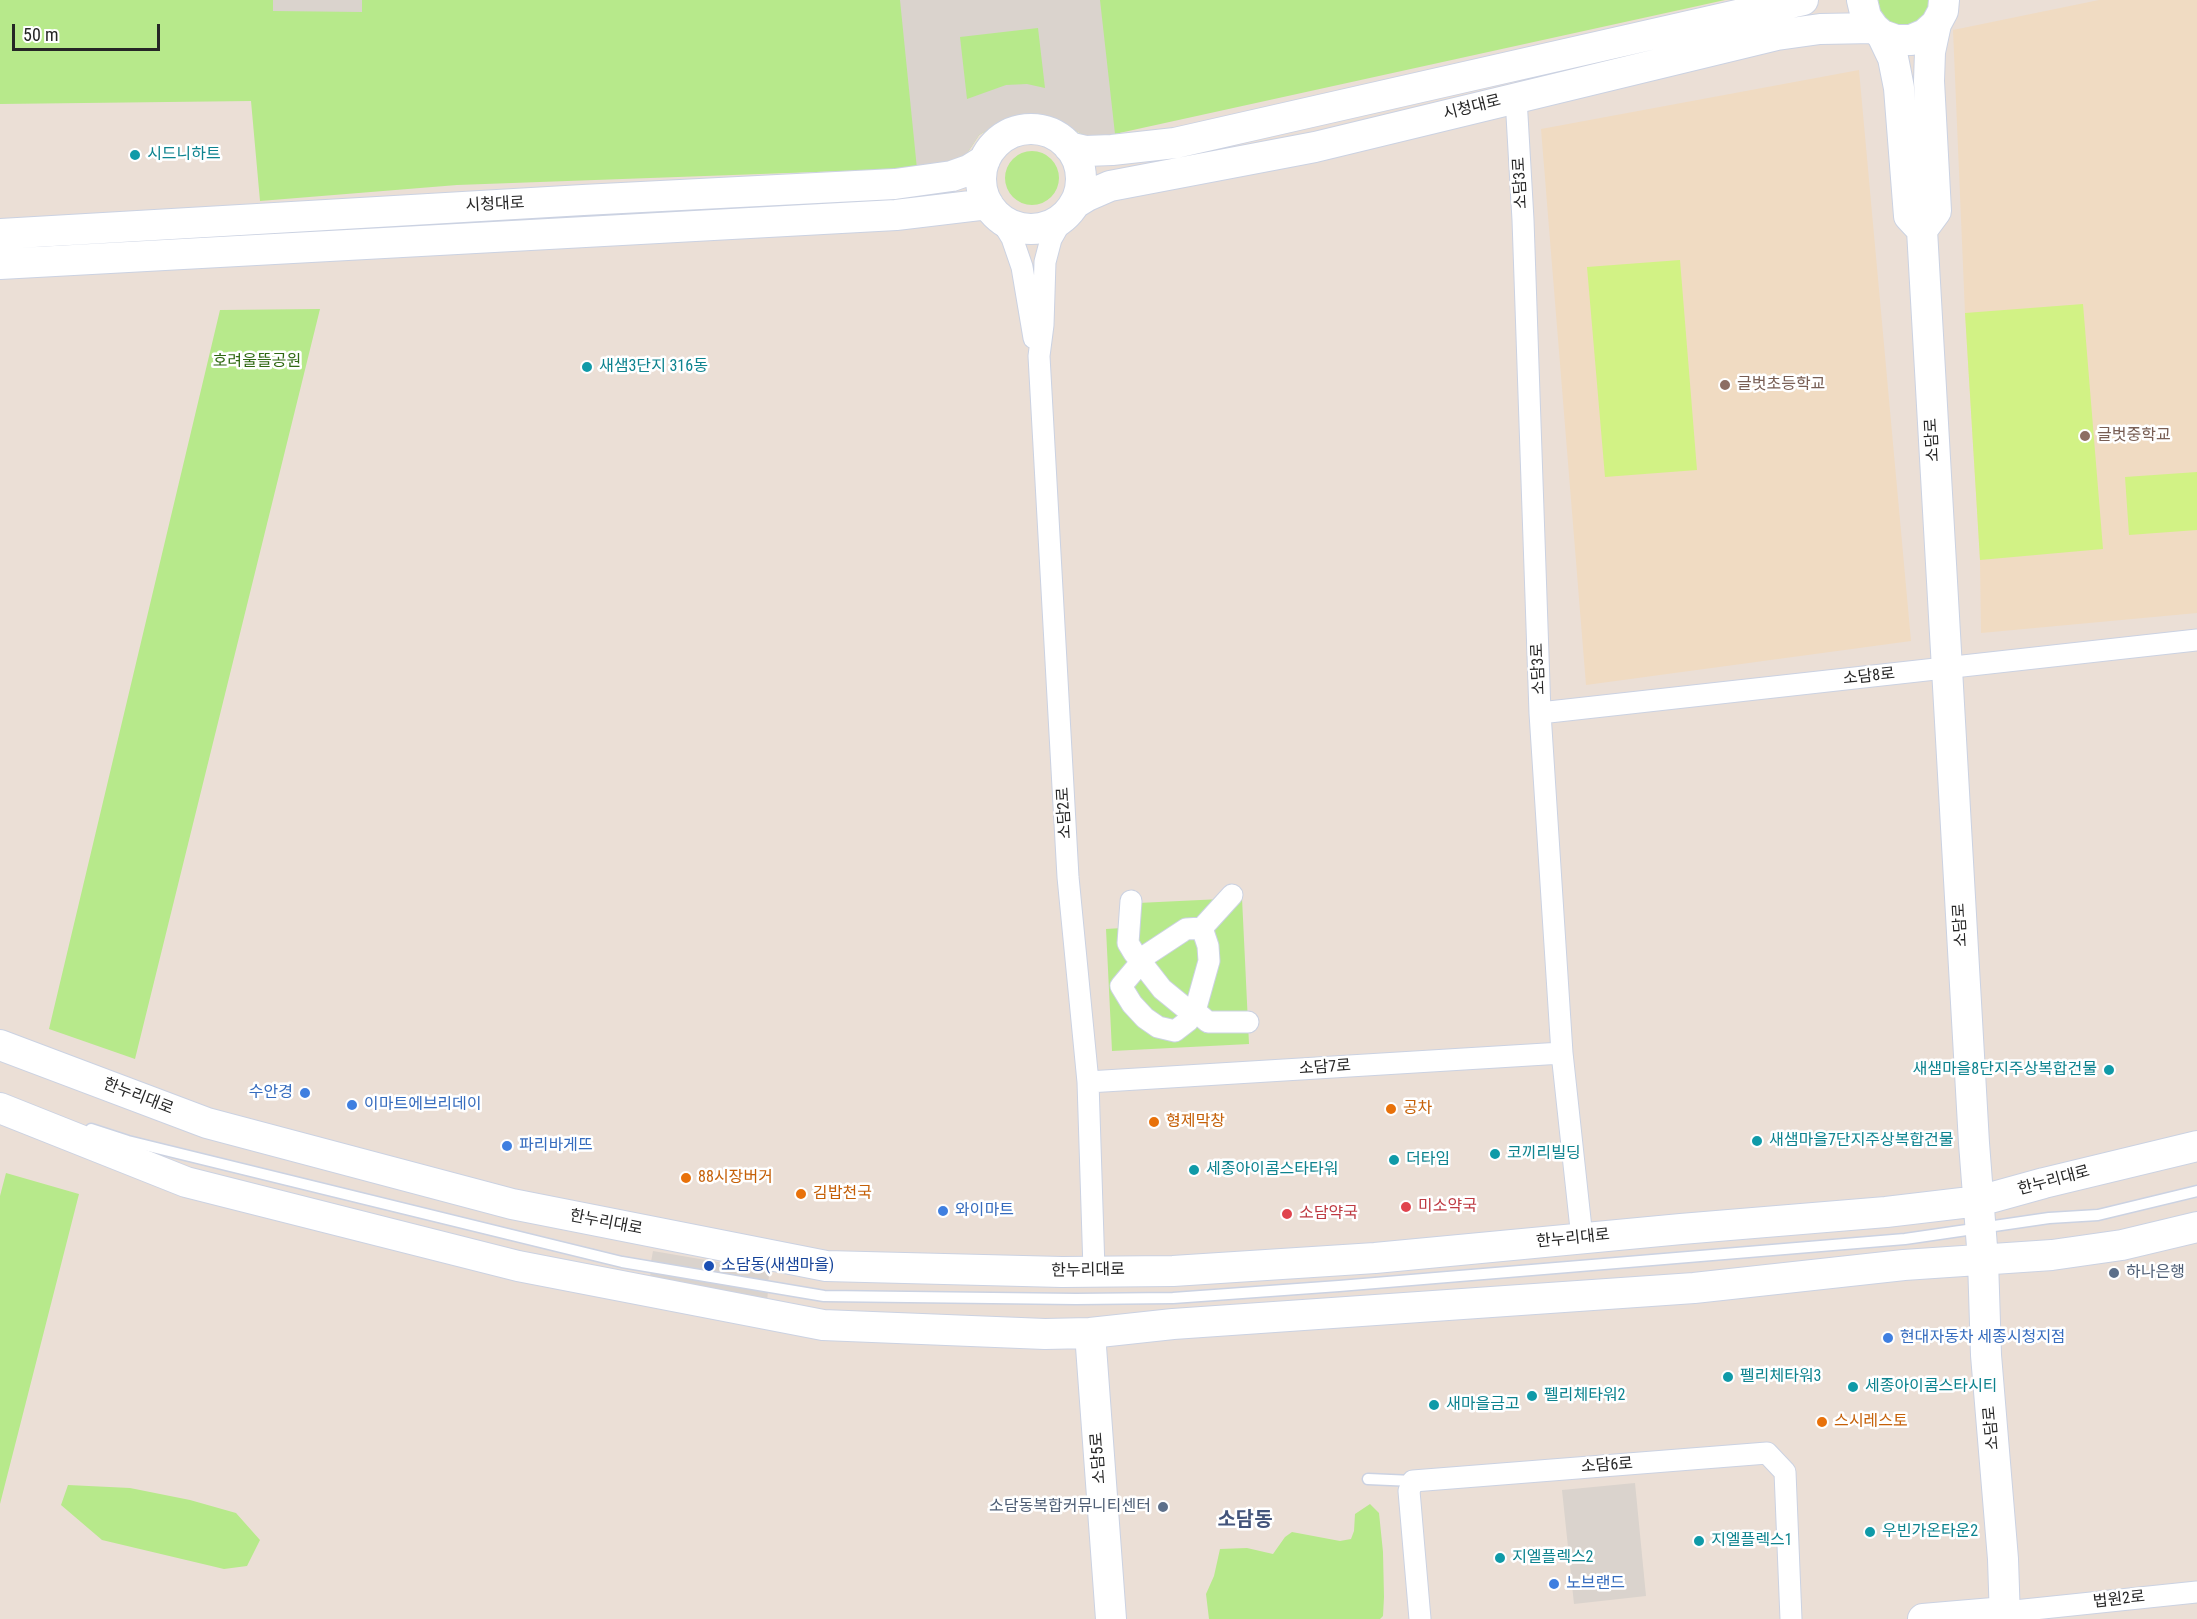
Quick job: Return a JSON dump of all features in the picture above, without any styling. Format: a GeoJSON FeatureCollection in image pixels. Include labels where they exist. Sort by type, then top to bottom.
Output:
{"type":"FeatureCollection","features":[{"type":"Feature","properties":{"kind":"street","name":"시청대로"},"geometry":{"type":"LineString","coordinates":[[1069,147],[1086,151],[1176,143],[1803,0]]}},
{"type":"Feature","properties":{"kind":"street","name":"소담로"},"geometry":{"type":"LineString","coordinates":[[1862,0],[1866,18],[1878,32],[1893,58],[1899,88],[1909,216],[1922,230]]}},
{"type":"Feature","properties":{"kind":"street","name":"시청대로"},"geometry":{"type":"LineString","coordinates":[[1069,211],[1088,196],[1110,186],[1315,147],[1777,35],[1820,28],[1878,32],[1896,40],[1911,40],[1925,34],[1946,9]]}},
{"type":"Feature","properties":{"kind":"street","name":"소담로"},"geometry":{"type":"LineString","coordinates":[[1946,9],[1930,52],[1929,81],[1935,211],[1922,230],[1946,669],[1983,1260],[1986,1355],[2003,1559],[2005,1615]]}},
{"type":"Feature","properties":{"kind":"street","name":"소담3로"},"geometry":{"type":"LineString","coordinates":[[1516,98],[1523,220],[1540,713],[1562,1053],[1582,1239]]}},
{"type":"Feature","properties":{"kind":"street"},"geometry":{"type":"LineString","coordinates":[[1031,129],[1048,132],[1063,141],[1075,154],[1080,171],[1080,188],[1069,211],[1051,239],[1045,262],[1043,325],[1039,356],[1030,326],[1022,267],[1012,238],[993,210],[982,187],[982,170],[985,160],[999,140],[1014,132],[1031,129]]}},
{"type":"Feature","properties":{"kind":"street","name":"시청대로"},"geometry":{"type":"LineString","coordinates":[[0,234],[571,200],[895,184],[952,176],[969,170],[985,160]]}},
{"type":"Feature","properties":{"kind":"street","name":"시청대로"},"geometry":{"type":"LineString","coordinates":[[0,264],[993,210]]}},
{"type":"Feature","properties":{"kind":"street"},"geometry":{"type":"LineString","coordinates":[[993,210],[1014,226],[1031,229],[1048,226],[1069,211]]}},
{"type":"Feature","properties":{"kind":"street","name":"소담2로"},"geometry":{"type":"LineString","coordinates":[[1039,356],[1068,877],[1088,1083],[1094,1270]]}},
{"type":"Feature","properties":{"kind":"street","name":"소담8로"},"geometry":{"type":"LineString","coordinates":[[1540,713],[2197,639]]}},
{"type":"Feature","properties":{"kind":"street"},"geometry":{"type":"LineString","coordinates":[[1202,928],[1208,946],[1209,962],[1195,1011],[1188,1021],[1175,1031],[1158,1027],[1145,1018],[1132,1004],[1121,986],[1148,954],[1186,929],[1202,928],[1232,895]]}},
{"type":"Feature","properties":{"kind":"street"},"geometry":{"type":"LineString","coordinates":[[1131,901],[1128,943],[1162,989],[1184,1007],[1195,1011],[1208,1022],[1248,1022]]}},
{"type":"Feature","properties":{"kind":"street","name":"한누리대로"},"geometry":{"type":"LineString","coordinates":[[0,1044],[207,1123],[512,1204],[826,1266],[1062,1272],[1173,1271],[1375,1258],[1887,1212],[1980,1215],[2112,1166],[2197,1146]]}},
{"type":"Feature","properties":{"kind":"street","name":"소담7로"},"geometry":{"type":"LineString","coordinates":[[1088,1083],[1562,1053]]}},
{"type":"Feature","properties":{"kind":"street"},"geometry":{"type":"LineString","coordinates":[[0,1108],[186,1182],[518,1266],[823,1325],[1045,1334],[1090,1333],[1185,1323],[1694,1288],[1904,1265],[2052,1255],[2122,1245],[2197,1227]]}},
{"type":"Feature","properties":{"kind":"street","name":"소담5로"},"geometry":{"type":"LineString","coordinates":[[1090,1333],[1111,1619]]}},
{"type":"Feature","properties":{"kind":"street","name":"소담6로"},"geometry":{"type":"LineString","coordinates":[[1413,1481],[1767,1453],[1785,1472],[1791,1619]]}},
{"type":"Feature","properties":{"kind":"street"},"geometry":{"type":"LineString","coordinates":[[1413,1481],[1409,1491],[1419,1619]]}},
{"type":"Feature","properties":{"kind":"street","name":"법원2로"},"geometry":{"type":"LineString","coordinates":[[2005,1615],[2197,1592]]}},
{"type":"Feature","properties":{"kind":"street"},"geometry":{"type":"LineString","coordinates":[[1923,1619],[2005,1615]]}},
{"type":"Feature","properties":{"kind":"lane"},"geometry":{"type":"LineString","coordinates":[[0,1099],[50,1115]]}},
{"type":"Feature","properties":{"kind":"lane"},"geometry":{"type":"LineString","coordinates":[[83,1126],[128,1141],[622,1262],[824,1296],[1173,1298],[1893,1240],[1980,1215],[2049,1218],[2098,1215],[2197,1191]]}},
{"type":"Feature","properties":{"kind":"lane"},"geometry":{"type":"LineString","coordinates":[[1368,1479],[1413,1481]]}},
{"type":"Feature","properties":{"kind":"shaded area"},"geometry":{"type":"Polygon","coordinates":[[[273,0],[362,0],[362,12],[273,11],[273,0]]]}},
{"type":"Feature","properties":{"kind":"shaded area"},"geometry":{"type":"Polygon","coordinates":[[[900,0],[1100,0],[1115,134],[1092,139],[1051,118],[1011,117],[979,135],[964,158],[917,169],[900,0]],[[1038,28],[960,37],[967,99],[1006,85],[1027,84],[1045,88],[1038,28]]]}},
{"type":"Feature","properties":{"kind":"shaded area","name":"글벗중학교"},"geometry":{"type":"Polygon","coordinates":[[[2099,0],[2197,0],[2197,613],[1981,633],[1980,560],[1965,313],[1953,30],[2099,0]]]}},
{"type":"Feature","properties":{"kind":"shaded area","name":"글벗초등학교"},"geometry":{"type":"Polygon","coordinates":[[[1859,70],[1911,641],[1586,685],[1541,129],[1859,70]]]}},
{"type":"Feature","properties":{"kind":"shaded area"},"geometry":{"type":"Polygon","coordinates":[[[653,1251],[770,1271],[768,1282],[651,1262],[653,1251]]]}},
{"type":"Feature","properties":{"kind":"shaded area"},"geometry":{"type":"Polygon","coordinates":[[[651,1271],[768,1291],[767,1302],[649,1282],[651,1271]]]}},
{"type":"Feature","properties":{"kind":"shaded area"},"geometry":{"type":"Polygon","coordinates":[[[1635,1483],[1646,1596],[1574,1604],[1562,1490],[1635,1483]]]}},
{"type":"Feature","properties":{"kind":"green space"},"geometry":{"type":"Polygon","coordinates":[[[0,0],[1725,0],[1092,139],[1051,118],[1011,117],[979,135],[964,158],[926,168],[457,185],[260,201],[251,101],[0,104],[0,0]]]}},
{"type":"Feature","properties":{"kind":"green space"},"geometry":{"type":"Polygon","coordinates":[[[1878,0],[1932,0],[1921,21],[1904,27],[1887,20],[1881,13],[1878,0]]]}},
{"type":"Feature","properties":{"kind":"green space"},"geometry":{"type":"Polygon","coordinates":[[[1027,151],[1037,151],[1047,155],[1055,163],[1059,178],[1055,193],[1047,201],[1037,205],[1027,205],[1017,201],[1009,193],[1005,183],[1005,173],[1009,163],[1017,155],[1027,151]]]}},
{"type":"Feature","properties":{"kind":"green space"},"geometry":{"type":"Polygon","coordinates":[[[1680,260],[1697,470],[1605,477],[1587,267],[1680,260]]]}},
{"type":"Feature","properties":{"kind":"green space"},"geometry":{"type":"Polygon","coordinates":[[[2083,304],[2103,549],[1980,560],[1965,313],[2083,304]]]}},
{"type":"Feature","properties":{"kind":"green space","name":"호려울뜰공원"},"geometry":{"type":"Polygon","coordinates":[[[320,309],[135,1059],[49,1029],[220,310],[320,309]]]}},
{"type":"Feature","properties":{"kind":"green space"},"geometry":{"type":"Polygon","coordinates":[[[2197,472],[2197,530],[2129,535],[2125,477],[2197,472]]]}},
{"type":"Feature","properties":{"kind":"green space"},"geometry":{"type":"Polygon","coordinates":[[[1242,898],[1249,1044],[1112,1051],[1106,929],[1139,927],[1138,903],[1242,898]]]}},
{"type":"Feature","properties":{"kind":"green space"},"geometry":{"type":"Polygon","coordinates":[[[6,1173],[79,1194],[0,1504],[0,1196],[6,1173]]]}},
{"type":"Feature","properties":{"kind":"green space"},"geometry":{"type":"Polygon","coordinates":[[[68,1485],[130,1488],[190,1500],[236,1513],[260,1540],[247,1566],[224,1569],[102,1540],[61,1505],[68,1485]]]}},
{"type":"Feature","properties":{"kind":"green space"},"geometry":{"type":"Polygon","coordinates":[[[1370,1504],[1379,1513],[1383,1552],[1384,1597],[1383,1616],[1380,1619],[1209,1619],[1206,1594],[1214,1576],[1220,1549],[1247,1548],[1273,1554],[1285,1537],[1292,1532],[1340,1541],[1351,1539],[1355,1514],[1370,1504]]]}},
{"type":"Feature","properties":{"kind":"place","name":"시드니하트"},"geometry":{"type":"Point","coordinates":[135,155]}},
{"type":"Feature","properties":{"kind":"place","name":"새샘3단지 316동"},"geometry":{"type":"Point","coordinates":[587,367]}},
{"type":"Feature","properties":{"kind":"place","name":"글벗초등학교"},"geometry":{"type":"Point","coordinates":[1725,385]}},
{"type":"Feature","properties":{"kind":"place","name":"글벗중학교"},"geometry":{"type":"Point","coordinates":[2085,436]}},
{"type":"Feature","properties":{"kind":"place","name":"새샘마을8단지주상복합건물"},"geometry":{"type":"Point","coordinates":[2109,1070]}},
{"type":"Feature","properties":{"kind":"place","name":"수안경"},"geometry":{"type":"Point","coordinates":[305,1093]}},
{"type":"Feature","properties":{"kind":"place","name":"이마트에브리데이"},"geometry":{"type":"Point","coordinates":[352,1105]}},
{"type":"Feature","properties":{"kind":"place","name":"공차"},"geometry":{"type":"Point","coordinates":[1391,1109]}},
{"type":"Feature","properties":{"kind":"place","name":"형제막창"},"geometry":{"type":"Point","coordinates":[1154,1122]}},
{"type":"Feature","properties":{"kind":"place","name":"새샘마을7단지주상복합건물"},"geometry":{"type":"Point","coordinates":[1757,1141]}},
{"type":"Feature","properties":{"kind":"place","name":"파리바게뜨"},"geometry":{"type":"Point","coordinates":[507,1146]}},
{"type":"Feature","properties":{"kind":"place","name":"코끼리빌딩"},"geometry":{"type":"Point","coordinates":[1495,1154]}},
{"type":"Feature","properties":{"kind":"place","name":"더타임"},"geometry":{"type":"Point","coordinates":[1394,1160]}},
{"type":"Feature","properties":{"kind":"place","name":"세종아이콤스타타워"},"geometry":{"type":"Point","coordinates":[1194,1170]}},
{"type":"Feature","properties":{"kind":"place","name":"88시장버거"},"geometry":{"type":"Point","coordinates":[686,1178]}},
{"type":"Feature","properties":{"kind":"place","name":"김밥천국"},"geometry":{"type":"Point","coordinates":[801,1194]}},
{"type":"Feature","properties":{"kind":"place","name":"미소약국"},"geometry":{"type":"Point","coordinates":[1406,1207]}},
{"type":"Feature","properties":{"kind":"place","name":"와이마트"},"geometry":{"type":"Point","coordinates":[943,1211]}},
{"type":"Feature","properties":{"kind":"place","name":"소담약국"},"geometry":{"type":"Point","coordinates":[1287,1214]}},
{"type":"Feature","properties":{"kind":"place","name":"소담동(새샘마을)"},"geometry":{"type":"Point","coordinates":[709,1266]}},
{"type":"Feature","properties":{"kind":"place","name":"하나은행"},"geometry":{"type":"Point","coordinates":[2114,1273]}},
{"type":"Feature","properties":{"kind":"place","name":"현대자동차 세종시청지점"},"geometry":{"type":"Point","coordinates":[1888,1338]}},
{"type":"Feature","properties":{"kind":"place","name":"펠리체타워3"},"geometry":{"type":"Point","coordinates":[1728,1377]}},
{"type":"Feature","properties":{"kind":"place","name":"세종아이콤스타시티"},"geometry":{"type":"Point","coordinates":[1853,1387]}},
{"type":"Feature","properties":{"kind":"place","name":"펠리체타워2"},"geometry":{"type":"Point","coordinates":[1532,1396]}},
{"type":"Feature","properties":{"kind":"place","name":"새마을금고"},"geometry":{"type":"Point","coordinates":[1434,1405]}},
{"type":"Feature","properties":{"kind":"place","name":"스시레스토"},"geometry":{"type":"Point","coordinates":[1822,1422]}},
{"type":"Feature","properties":{"kind":"place","name":"소담동복합커뮤니티센터"},"geometry":{"type":"Point","coordinates":[1163,1507]}},
{"type":"Feature","properties":{"kind":"place","name":"우빈가온타운2"},"geometry":{"type":"Point","coordinates":[1870,1532]}},
{"type":"Feature","properties":{"kind":"place","name":"지엘플렉스1"},"geometry":{"type":"Point","coordinates":[1699,1541]}},
{"type":"Feature","properties":{"kind":"place","name":"지엘플렉스2"},"geometry":{"type":"Point","coordinates":[1500,1558]}},
{"type":"Feature","properties":{"kind":"place","name":"노브랜드"},"geometry":{"type":"Point","coordinates":[1554,1584]}},
{"type":"Feature","properties":{"kind":"district","name":"소담동"},"geometry":{"type":"Point","coordinates":[1245,1521]}}]}
